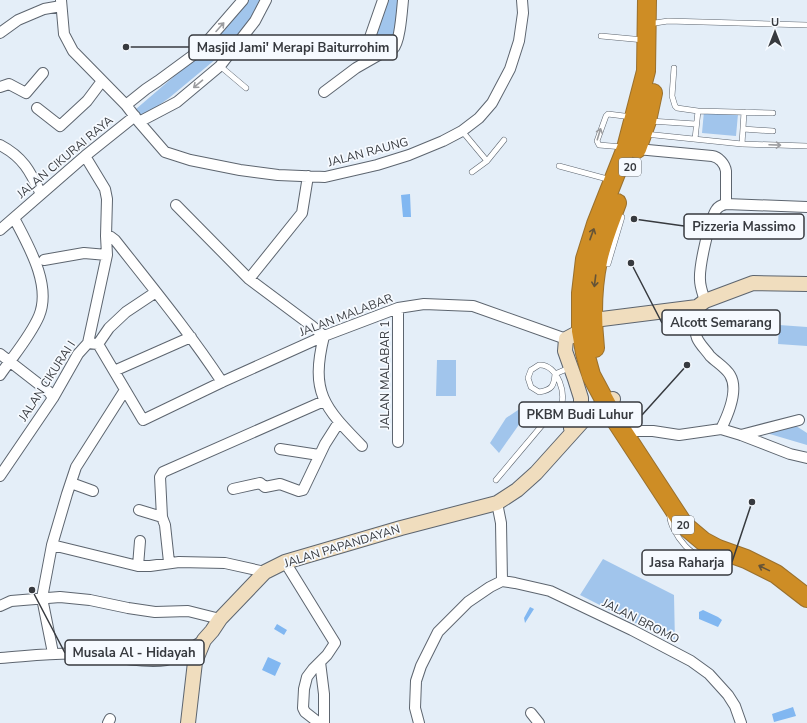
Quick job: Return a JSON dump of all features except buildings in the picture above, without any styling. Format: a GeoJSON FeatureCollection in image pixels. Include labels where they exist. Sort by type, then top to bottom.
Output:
{"type":"FeatureCollection","features":[{"type":"Feature","properties":{"kind":"highway","name":"20"},"geometry":{"type":"LineString","coordinates":[[647,0],[646,71],[637,134],[614,180],[596,224],[585,258],[581,293],[580,330],[589,368],[674,512],[688,530],[703,541],[746,559],[776,574],[807,598]]}},
{"type":"Feature","properties":{"kind":"highway","name":"20"},"geometry":{"type":"LineString","coordinates":[[580,330],[594,284],[598,261],[657,72],[655,0]]}},
{"type":"Feature","properties":{"kind":"highway","name":"20"},"geometry":{"type":"LineString","coordinates":[[606,395],[631,430],[681,507],[694,523],[718,536],[777,560],[807,585]]}},
{"type":"Feature","properties":{"kind":"main road"},"geometry":{"type":"LineString","coordinates":[[580,330],[701,304],[753,283],[807,284]]}},
{"type":"Feature","properties":{"kind":"main road","name":"JALAN PAPANDAYAN"},"geometry":{"type":"LineString","coordinates":[[188,723],[195,662],[204,640],[220,620],[265,572],[285,562],[401,528],[496,503],[517,490],[530,479],[562,446],[581,406],[573,373],[564,352],[580,330]]}},
{"type":"Feature","properties":{"kind":"main road"},"geometry":{"type":"LineString","coordinates":[[573,373],[590,397],[606,395]]}},
{"type":"Feature","properties":{"kind":"main road","name":"JALAN PAPANDAYAN"},"geometry":{"type":"LineString","coordinates":[[567,438],[606,395]]}},
{"type":"Feature","properties":{"kind":"street"},"geometry":{"type":"LineString","coordinates":[[126,105],[200,49],[243,0]]}},
{"type":"Feature","properties":{"kind":"street","name":"JALAN CIKURAI RAYA"},"geometry":{"type":"LineString","coordinates":[[0,230],[120,127],[177,102],[220,66],[255,21],[266,0]]}},
{"type":"Feature","properties":{"kind":"street"},"geometry":{"type":"LineString","coordinates":[[383,0],[367,48],[368,51],[374,53],[384,52]]}},
{"type":"Feature","properties":{"kind":"street"},"geometry":{"type":"LineString","coordinates":[[324,92],[356,68],[392,49],[396,45],[403,0]]}},
{"type":"Feature","properties":{"kind":"street","name":"JALAN RAUNG"},"geometry":{"type":"LineString","coordinates":[[61,3],[64,34],[73,51],[126,105],[165,152],[190,160],[240,170],[272,174],[325,177],[376,165],[424,149],[462,131],[479,118],[492,104],[508,73],[519,41],[522,0]]}},
{"type":"Feature","properties":{"kind":"street"},"geometry":{"type":"LineString","coordinates":[[0,33],[18,20],[61,3]]}},
{"type":"Feature","properties":{"kind":"street"},"geometry":{"type":"LineString","coordinates":[[0,87],[9,84],[26,93],[43,73]]}},
{"type":"Feature","properties":{"kind":"street"},"geometry":{"type":"LineString","coordinates":[[37,108],[60,126],[87,101],[102,81]]}},
{"type":"Feature","properties":{"kind":"street"},"geometry":{"type":"LineString","coordinates":[[637,134],[717,157],[725,166],[726,171],[726,204]]}},
{"type":"Feature","properties":{"kind":"street"},"geometry":{"type":"LineString","coordinates":[[0,146],[12,151],[22,160],[31,173],[41,194]]}},
{"type":"Feature","properties":{"kind":"street","name":"JALAN CIKURAI I"},"geometry":{"type":"LineString","coordinates":[[0,476],[53,398],[78,354],[88,343],[106,255],[107,199],[105,189],[85,156]]}},
{"type":"Feature","properties":{"kind":"street"},"geometry":{"type":"LineString","coordinates":[[249,280],[302,213],[308,176]]}},
{"type":"Feature","properties":{"kind":"street"},"geometry":{"type":"LineString","coordinates":[[721,429],[731,406],[733,382],[730,374],[716,362],[699,342],[695,326],[701,304],[701,266],[711,220],[719,206],[726,204],[807,207]]}},
{"type":"Feature","properties":{"kind":"street"},"geometry":{"type":"LineString","coordinates":[[176,205],[249,280],[324,336],[318,365],[319,387],[324,401],[339,422],[362,446]]}},
{"type":"Feature","properties":{"kind":"street"},"geometry":{"type":"LineString","coordinates":[[0,375],[40,315],[44,295],[40,275],[31,250],[14,218]]}},
{"type":"Feature","properties":{"kind":"street"},"geometry":{"type":"LineString","coordinates":[[106,236],[115,240],[191,337],[222,382]]}},
{"type":"Feature","properties":{"kind":"street"},"geometry":{"type":"LineString","coordinates":[[44,260],[84,253],[106,255]]}},
{"type":"Feature","properties":{"kind":"street"},"geometry":{"type":"LineString","coordinates":[[98,344],[108,328],[156,292]]}},
{"type":"Feature","properties":{"kind":"street","name":"JALAN MALABAR"},"geometry":{"type":"LineString","coordinates":[[125,390],[142,419],[145,420],[222,382],[324,336],[398,308],[424,304],[473,306],[580,330]]}},
{"type":"Feature","properties":{"kind":"street","name":"JALAN MALABAR 1"},"geometry":{"type":"LineString","coordinates":[[398,308],[398,442]]}},
{"type":"Feature","properties":{"kind":"street"},"geometry":{"type":"LineString","coordinates":[[114,371],[191,337]]}},
{"type":"Feature","properties":{"kind":"street"},"geometry":{"type":"LineString","coordinates":[[88,343],[98,344]]}},
{"type":"Feature","properties":{"kind":"street"},"geometry":{"type":"LineString","coordinates":[[53,653],[42,598],[52,545],[76,468],[125,390],[98,344]]}},
{"type":"Feature","properties":{"kind":"street"},"geometry":{"type":"LineString","coordinates":[[0,354],[48,392],[53,398]]}},
{"type":"Feature","properties":{"kind":"street"},"geometry":{"type":"LineString","coordinates":[[169,562],[165,525],[162,517],[160,477],[163,472],[324,401]]}},
{"type":"Feature","properties":{"kind":"street"},"geometry":{"type":"LineString","coordinates":[[741,435],[799,420]]}},
{"type":"Feature","properties":{"kind":"street"},"geometry":{"type":"LineString","coordinates":[[233,489],[260,483],[264,487],[280,484],[302,490],[319,454],[339,422]]}},
{"type":"Feature","properties":{"kind":"street"},"geometry":{"type":"LineString","coordinates":[[631,430],[679,435],[721,429],[790,454],[807,458]]}},
{"type":"Feature","properties":{"kind":"street"},"geometry":{"type":"LineString","coordinates":[[280,449],[319,454]]}},
{"type":"Feature","properties":{"kind":"street"},"geometry":{"type":"LineString","coordinates":[[71,483],[93,490]]}},
{"type":"Feature","properties":{"kind":"street"},"geometry":{"type":"LineString","coordinates":[[419,723],[415,708],[416,681],[421,666],[438,632],[468,602],[490,587],[502,581],[501,523],[496,503]]}},
{"type":"Feature","properties":{"kind":"street"},"geometry":{"type":"LineString","coordinates":[[139,510],[162,517]]}},
{"type":"Feature","properties":{"kind":"street"},"geometry":{"type":"LineString","coordinates":[[138,566],[140,541]]}},
{"type":"Feature","properties":{"kind":"street"},"geometry":{"type":"LineString","coordinates":[[52,545],[138,566],[150,566],[169,562],[225,562],[265,572]]}},
{"type":"Feature","properties":{"kind":"street"},"geometry":{"type":"LineString","coordinates":[[285,562],[335,642],[327,655],[307,677],[304,689],[303,708],[305,712],[319,723]]}},
{"type":"Feature","properties":{"kind":"street","name":"JALAN BROMO"},"geometry":{"type":"LineString","coordinates":[[502,581],[550,591],[632,630],[690,661],[709,674],[728,695],[735,706],[741,723]]}},
{"type":"Feature","properties":{"kind":"street"},"geometry":{"type":"LineString","coordinates":[[0,606],[11,601],[60,597],[90,600],[155,612],[188,611],[220,620]]}},
{"type":"Feature","properties":{"kind":"street"},"geometry":{"type":"LineString","coordinates":[[0,658],[53,653],[87,654],[153,661],[165,660],[179,656],[204,640]]}},
{"type":"Feature","properties":{"kind":"street"},"geometry":{"type":"LineString","coordinates":[[320,662],[324,694],[324,723]]}},
{"type":"Feature","properties":{"kind":"street"},"geometry":{"type":"LineString","coordinates":[[531,713],[539,723]]}},
{"type":"Feature","properties":{"kind":"lane"},"geometry":{"type":"LineString","coordinates":[[655,23],[668,21],[807,25]]}},
{"type":"Feature","properties":{"kind":"lane"},"geometry":{"type":"LineString","coordinates":[[602,36],[647,40]]}},
{"type":"Feature","properties":{"kind":"lane"},"geometry":{"type":"LineString","coordinates":[[220,66],[246,88]]}},
{"type":"Feature","properties":{"kind":"lane"},"geometry":{"type":"LineString","coordinates":[[674,68],[672,96],[675,106],[698,111],[773,113]]}},
{"type":"Feature","properties":{"kind":"lane"},"geometry":{"type":"LineString","coordinates":[[695,139],[698,111]]}},
{"type":"Feature","properties":{"kind":"lane"},"geometry":{"type":"LineString","coordinates":[[742,144],[744,112]]}},
{"type":"Feature","properties":{"kind":"lane"},"geometry":{"type":"LineString","coordinates":[[696,124],[637,134],[599,145],[597,141],[608,114],[637,134],[742,144],[807,146]]}},
{"type":"Feature","properties":{"kind":"lane"},"geometry":{"type":"LineString","coordinates":[[743,129],[773,131]]}},
{"type":"Feature","properties":{"kind":"lane"},"geometry":{"type":"LineString","coordinates":[[462,131],[487,161]]}},
{"type":"Feature","properties":{"kind":"lane"},"geometry":{"type":"LineString","coordinates":[[472,172],[487,161],[504,140]]}},
{"type":"Feature","properties":{"kind":"lane"},"geometry":{"type":"LineString","coordinates":[[559,166],[614,180]]}},
{"type":"Feature","properties":{"kind":"lane"},"geometry":{"type":"LineString","coordinates":[[695,326],[722,326]]}},
{"type":"Feature","properties":{"kind":"lane"},"geometry":{"type":"LineString","coordinates":[[496,480],[549,417],[560,408],[563,394],[560,383],[555,374],[548,367],[539,365],[531,370],[528,378],[531,387],[539,392],[548,390],[554,383],[555,374]]}},
{"type":"Feature","properties":{"kind":"lane"},"geometry":{"type":"LineString","coordinates":[[555,374],[573,373]]}},
{"type":"Feature","properties":{"kind":"shaded area"},"geometry":{"type":"Polygon","coordinates":[[[247,0],[264,0],[234,44],[169,98],[142,117],[136,109],[206,49],[247,0]]]}},
{"type":"Feature","properties":{"kind":"shaded area"},"geometry":{"type":"Polygon","coordinates":[[[387,0],[399,0],[392,47],[372,44],[387,0]]]}},
{"type":"Feature","properties":{"kind":"shaded area"},"geometry":{"type":"Polygon","coordinates":[[[704,111],[738,114],[736,136],[702,133],[704,111]]]}},
{"type":"Feature","properties":{"kind":"shaded area"},"geometry":{"type":"Polygon","coordinates":[[[410,194],[411,217],[403,217],[401,195],[410,194]]]}},
{"type":"Feature","properties":{"kind":"shaded area"},"geometry":{"type":"Polygon","coordinates":[[[779,325],[807,327],[807,346],[778,344],[779,325]]]}},
{"type":"Feature","properties":{"kind":"shaded area"},"geometry":{"type":"Polygon","coordinates":[[[437,360],[456,360],[456,396],[436,396],[437,360]]]}},
{"type":"Feature","properties":{"kind":"shaded area"},"geometry":{"type":"Polygon","coordinates":[[[521,408],[525,416],[499,453],[490,443],[506,418],[521,408]]]}},
{"type":"Feature","properties":{"kind":"shaded area"},"geometry":{"type":"Polygon","coordinates":[[[793,424],[807,433],[807,445],[763,432],[793,424]]]}},
{"type":"Feature","properties":{"kind":"shaded area"},"geometry":{"type":"Polygon","coordinates":[[[603,559],[674,595],[675,643],[580,595],[603,559]]]}},
{"type":"Feature","properties":{"kind":"shaded area"},"geometry":{"type":"Polygon","coordinates":[[[530,607],[534,609],[525,623],[524,618],[530,607]]]}},
{"type":"Feature","properties":{"kind":"shaded area"},"geometry":{"type":"Polygon","coordinates":[[[703,610],[722,620],[718,627],[699,619],[699,612],[703,610]]]}},
{"type":"Feature","properties":{"kind":"shaded area"},"geometry":{"type":"Polygon","coordinates":[[[277,624],[287,630],[284,635],[274,629],[277,624]]]}},
{"type":"Feature","properties":{"kind":"shaded area"},"geometry":{"type":"Polygon","coordinates":[[[268,657],[281,663],[275,676],[262,670],[268,657]]]}},
{"type":"Feature","properties":{"kind":"shaded area"},"geometry":{"type":"Polygon","coordinates":[[[793,707],[796,716],[774,722],[772,714],[793,707]]]}},
{"type":"Feature","properties":{"kind":"place","name":"Masjid Jami' Merapi Baiturrohim"},"geometry":{"type":"Point","coordinates":[126,47]}},
{"type":"Feature","properties":{"kind":"place","name":"Pizzeria Massimo"},"geometry":{"type":"Point","coordinates":[634,219]}},
{"type":"Feature","properties":{"kind":"place","name":"Alcott Semarang"},"geometry":{"type":"Point","coordinates":[631,263]}},
{"type":"Feature","properties":{"kind":"place","name":"PKBM Budi Luhur"},"geometry":{"type":"Point","coordinates":[687,365]}},
{"type":"Feature","properties":{"kind":"place","name":"Jasa Raharja"},"geometry":{"type":"Point","coordinates":[752,502]}},
{"type":"Feature","properties":{"kind":"place","name":"Musala Al - Hidayah"},"geometry":{"type":"Point","coordinates":[32,590]}}]}
